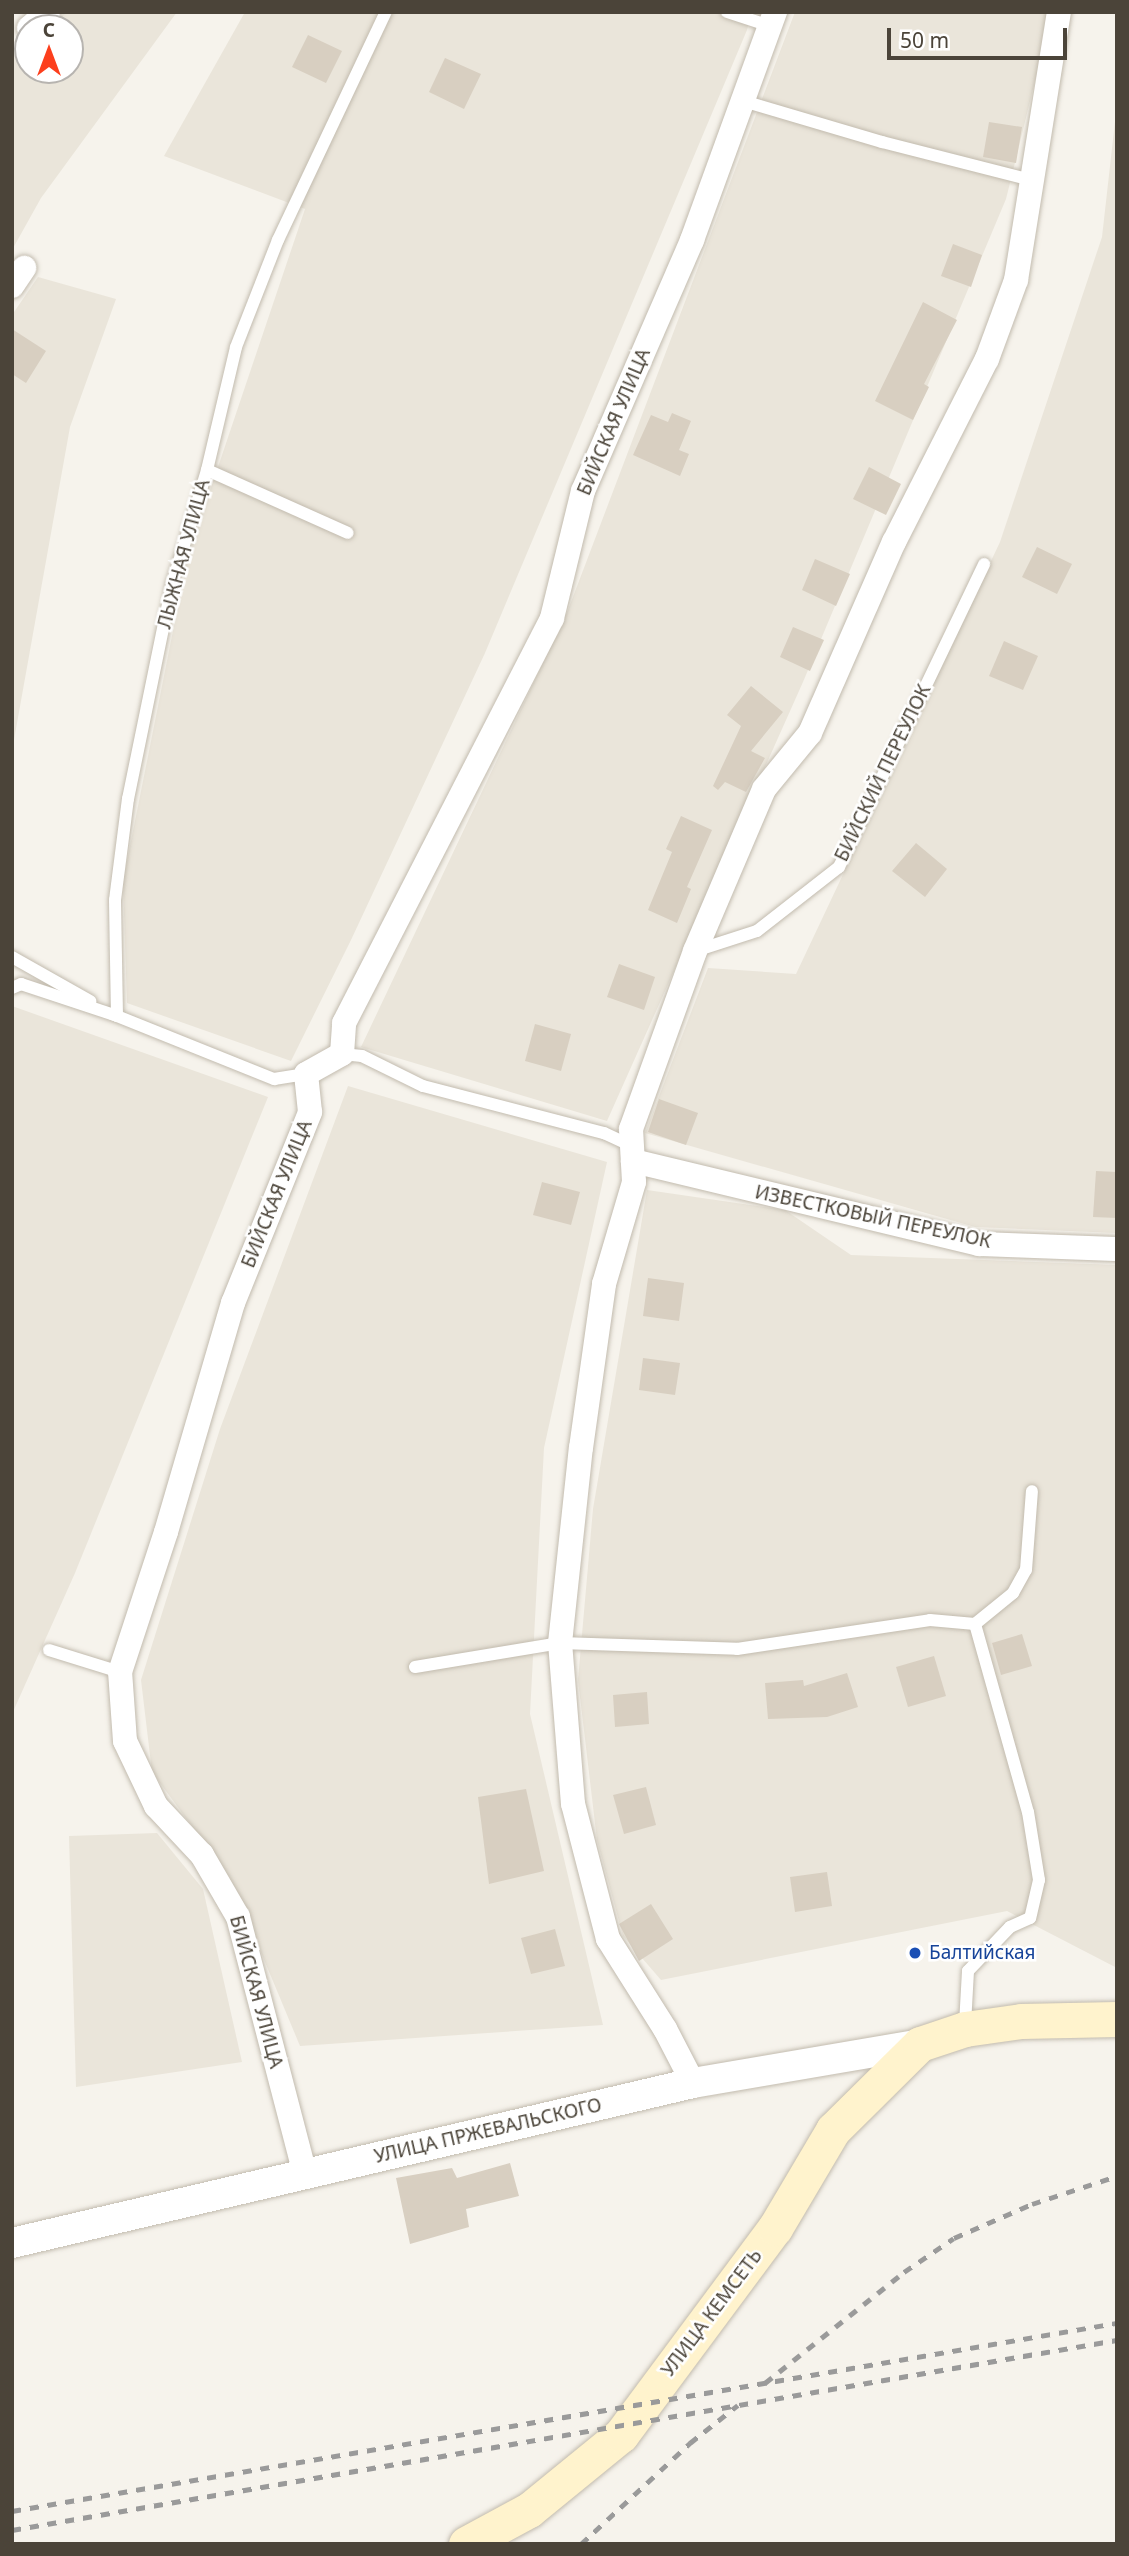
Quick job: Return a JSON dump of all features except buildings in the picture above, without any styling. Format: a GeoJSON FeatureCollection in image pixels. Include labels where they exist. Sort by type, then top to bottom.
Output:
{"type":"FeatureCollection","features":[{"type":"Feature","properties":{"kind":"main road","name":"УЛИЦА ПРЖЕВАЛЬСКОГО"},"geometry":{"type":"LineString","coordinates":[[920,2044],[965,2029],[1021,2021],[1117,2019]]}},
{"type":"Feature","properties":{"kind":"main road","name":"УЛИЦА КЕМСЕТЬ"},"geometry":{"type":"LineString","coordinates":[[466,2544],[528,2510],[621,2435],[775,2228],[833,2130],[920,2044]]}},
{"type":"Feature","properties":{"kind":"street"},"geometry":{"type":"LineString","coordinates":[[693,2083],[665,2029],[608,1939],[573,1804],[560,1643],[581,1448],[604,1284],[634,1182],[631,1129],[695,951],[764,789],[810,733],[894,542],[987,359],[1016,280],[1059,12]]}},
{"type":"Feature","properties":{"kind":"street","name":"БИЙСКАЯ УЛИЦА"},"geometry":{"type":"LineString","coordinates":[[342,1055],[344,1023],[552,618],[583,491],[692,240],[773,19]]}},
{"type":"Feature","properties":{"kind":"street"},"geometry":{"type":"LineString","coordinates":[[306,1074],[342,1055]]}},
{"type":"Feature","properties":{"kind":"street","name":"БИЙСКАЯ УЛИЦА"},"geometry":{"type":"LineString","coordinates":[[305,2174],[238,1917],[202,1854],[156,1806],[140,1774],[125,1741],[120,1671],[166,1532],[233,1303],[310,1112],[306,1074]]}},
{"type":"Feature","properties":{"kind":"street","name":"ИЗВЕСТКОВЫЙ ПЕРЕУЛОК"},"geometry":{"type":"LineString","coordinates":[[632,1154],[979,1244],[1117,1249]]}},
{"type":"Feature","properties":{"kind":"street","name":"УЛИЦА ПРЖЕВАЛЬСКОГО"},"geometry":{"type":"LineString","coordinates":[[12,2243],[693,2083],[920,2044]]}},
{"type":"Feature","properties":{"kind":"lane","name":"ЛЫЖНАЯ УЛИЦА"},"geometry":{"type":"LineString","coordinates":[[117,1016],[115,900],[128,799],[172,584],[207,470],[241,335],[278,240],[386,12]]}},
{"type":"Feature","properties":{"kind":"lane"},"geometry":{"type":"LineString","coordinates":[[727,12],[773,19]]}},
{"type":"Feature","properties":{"kind":"lane"},"geometry":{"type":"LineString","coordinates":[[743,101],[883,142],[1031,180]]}},
{"type":"Feature","properties":{"kind":"lane"},"geometry":{"type":"LineString","coordinates":[[207,470],[348,533]]}},
{"type":"Feature","properties":{"kind":"lane","name":"БИЙСКИЙ ПЕРЕУЛОК"},"geometry":{"type":"LineString","coordinates":[[695,951],[757,931],[839,867],[984,564]]}},
{"type":"Feature","properties":{"kind":"lane"},"geometry":{"type":"LineString","coordinates":[[12,957],[117,1016]]}},
{"type":"Feature","properties":{"kind":"lane"},"geometry":{"type":"LineString","coordinates":[[12,988],[21,985],[117,1016],[274,1079],[306,1074]]}},
{"type":"Feature","properties":{"kind":"lane","name":"ИЗВЕСТКОВЫЙ ПЕРЕУЛОК"},"geometry":{"type":"LineString","coordinates":[[342,1055],[362,1056],[422,1086],[604,1133],[632,1154]]}},
{"type":"Feature","properties":{"kind":"lane"},"geometry":{"type":"LineString","coordinates":[[415,1667],[560,1643],[737,1649],[930,1620],[975,1625],[1013,1594],[1026,1570],[1032,1491]]}},
{"type":"Feature","properties":{"kind":"lane"},"geometry":{"type":"LineString","coordinates":[[965,2029],[968,1971],[1010,1927],[1030,1919],[1039,1880],[1028,1812],[975,1625]]}},
{"type":"Feature","properties":{"kind":"lane"},"geometry":{"type":"LineString","coordinates":[[49,1650],[120,1671]]}},
{"type":"Feature","properties":{"kind":"shaded area"},"geometry":{"type":"Polygon","coordinates":[[[177,12],[41,198],[12,250],[12,51],[14,50],[14,84],[84,84],[84,14],[63,14],[177,12]]]}},
{"type":"Feature","properties":{"kind":"shaded area"},"geometry":{"type":"Polygon","coordinates":[[[245,12],[751,12],[747,30],[485,653],[351,940],[291,1061],[127,1003],[123,881],[188,556],[305,209],[164,156],[245,12]]]}},
{"type":"Feature","properties":{"kind":"shaded area"},"geometry":{"type":"Polygon","coordinates":[[[795,12],[1052,12],[1006,199],[803,682],[607,1121],[361,1047],[568,610],[795,12]]]}},
{"type":"Feature","properties":{"kind":"shaded area"},"geometry":{"type":"Polygon","coordinates":[[[1117,104],[1117,1233],[975,1227],[645,1133],[708,968],[796,974],[1000,542],[1102,237],[1117,104]]]}},
{"type":"Feature","properties":{"kind":"shaded area"},"geometry":{"type":"Polygon","coordinates":[[[38,277],[116,299],[70,427],[12,751],[12,315],[38,277]]]}},
{"type":"Feature","properties":{"kind":"shaded area"},"geometry":{"type":"Polygon","coordinates":[[[12,1006],[268,1097],[75,1573],[12,1714],[12,1006]]]}},
{"type":"Feature","properties":{"kind":"shaded area"},"geometry":{"type":"Polygon","coordinates":[[[348,1086],[607,1162],[544,1448],[530,1714],[603,2025],[300,2046],[230,1878],[152,1772],[141,1680],[220,1429],[348,1086]]]}},
{"type":"Feature","properties":{"kind":"shaded area"},"geometry":{"type":"Polygon","coordinates":[[[647,1190],[785,1210],[851,1255],[1117,1265],[1117,1968],[1007,1911],[661,1980],[623,1936],[597,1840],[578,1680],[593,1509],[647,1190]]]}},
{"type":"Feature","properties":{"kind":"shaded area"},"geometry":{"type":"Polygon","coordinates":[[[157,1833],[203,1889],[242,2062],[76,2087],[69,1836],[157,1833]]]}},
{"type":"Feature","properties":{"kind":"railway"},"geometry":{"type":"LineString","coordinates":[[765,2383],[904,2272],[954,2238],[1032,2204],[1117,2176]]}},
{"type":"Feature","properties":{"kind":"railway"},"geometry":{"type":"LineString","coordinates":[[12,2511],[1117,2323]]}},
{"type":"Feature","properties":{"kind":"railway"},"geometry":{"type":"LineString","coordinates":[[12,2530],[1117,2340]]}},
{"type":"Feature","properties":{"kind":"railway"},"geometry":{"type":"LineString","coordinates":[[581,2544],[690,2443],[738,2405]]}},
{"type":"Feature","properties":{"kind":"place","name":"Балтийская"},"geometry":{"type":"Point","coordinates":[915,1953]}}]}
